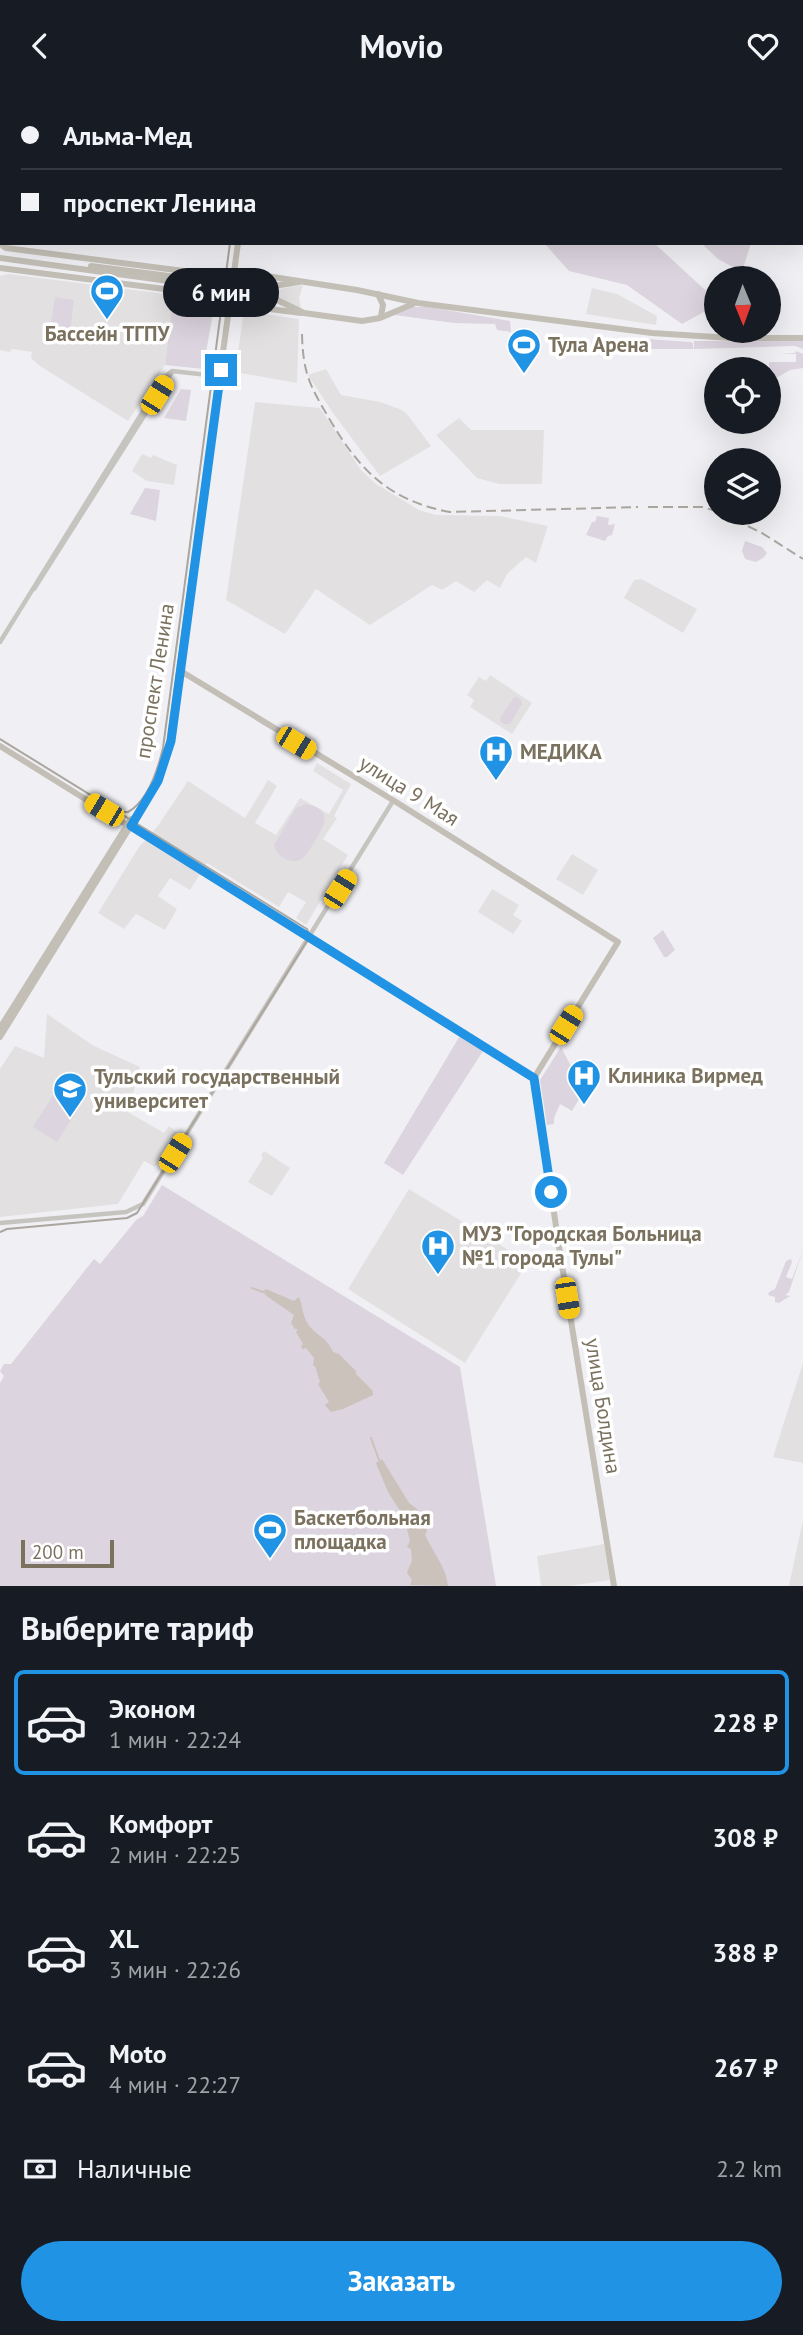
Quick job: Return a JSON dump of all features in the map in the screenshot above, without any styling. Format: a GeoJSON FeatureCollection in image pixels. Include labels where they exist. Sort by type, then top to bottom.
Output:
{"type":"FeatureCollection","features":[{"type":"Feature","properties":{"kind":"main road","name":"проспект Ленина"},"geometry":{"type":"LineString","coordinates":[[0,1028],[147,796],[160,767],[179,670],[236,245]]}},
{"type":"Feature","properties":{"kind":"main road"},"geometry":{"type":"LineString","coordinates":[[3,246],[231,277],[301,281],[418,303],[584,325],[695,337],[803,338]]}},
{"type":"Feature","properties":{"kind":"main road"},"geometry":{"type":"LineString","coordinates":[[3,246],[17,256]]}},
{"type":"Feature","properties":{"kind":"main road"},"geometry":{"type":"LineString","coordinates":[[0,256],[261,288],[301,281]]}},
{"type":"Feature","properties":{"kind":"main road"},"geometry":{"type":"LineString","coordinates":[[0,256],[261,294],[304,313]]}},
{"type":"Feature","properties":{"kind":"main road"},"geometry":{"type":"LineString","coordinates":[[0,268],[229,297],[304,313],[362,321],[380,318],[404,306],[418,303]]}},
{"type":"Feature","properties":{"kind":"main road"},"geometry":{"type":"LineString","coordinates":[[378,294],[384,308],[380,318]]}},
{"type":"Feature","properties":{"kind":"main road","name":"проспект Ленина"},"geometry":{"type":"LineString","coordinates":[[129,825],[158,781],[168,751],[179,670]]}},
{"type":"Feature","properties":{"kind":"main road","name":"улица 9 Мая"},"geometry":{"type":"LineString","coordinates":[[179,670],[618,942],[534,1078]]}},
{"type":"Feature","properties":{"kind":"main road"},"geometry":{"type":"LineString","coordinates":[[0,746],[534,1078]]}},
{"type":"Feature","properties":{"kind":"main road","name":"проспект Ленина"},"geometry":{"type":"LineString","coordinates":[[0,1037],[46,957]]}},
{"type":"Feature","properties":{"kind":"main road","name":"улица Болдина"},"geometry":{"type":"LineString","coordinates":[[534,1078],[555,1226],[614,1586]]}},
{"type":"Feature","properties":{"kind":"street"},"geometry":{"type":"LineString","coordinates":[[0,642],[33,589],[38,586],[166,377],[172,371],[218,376]]}},
{"type":"Feature","properties":{"kind":"street"},"geometry":{"type":"LineString","coordinates":[[0,1223],[130,1211],[143,1204],[393,801]]}},
{"type":"Feature","properties":{"kind":"shaded area"},"geometry":{"type":"Polygon","coordinates":[[[546,245],[656,245],[704,289],[704,311],[682,324],[627,285],[569,271],[546,245]]]}},
{"type":"Feature","properties":{"kind":"shaded area"},"geometry":{"type":"Polygon","coordinates":[[[703,245],[750,245],[744,266],[731,266],[718,259],[703,245]]]}},
{"type":"Feature","properties":{"kind":"shaded area"},"geometry":{"type":"Polygon","coordinates":[[[8,274],[174,295],[165,365],[128,421],[40,366],[31,358],[32,352],[0,350],[0,276],[8,274]]]}},
{"type":"Feature","properties":{"kind":"shaded area"},"geometry":{"type":"Polygon","coordinates":[[[303,285],[299,298],[301,309],[265,294],[266,291],[303,285]]]}},
{"type":"Feature","properties":{"kind":"shaded area"},"geometry":{"type":"Polygon","coordinates":[[[592,288],[617,294],[657,316],[656,325],[586,314],[592,288]]]}},
{"type":"Feature","properties":{"kind":"shaded area"},"geometry":{"type":"Polygon","coordinates":[[[174,291],[216,297],[203,369],[165,365],[174,291]]]}},
{"type":"Feature","properties":{"kind":"shaded area"},"geometry":{"type":"Polygon","coordinates":[[[55,297],[74,300],[70,331],[50,328],[55,297]]]}},
{"type":"Feature","properties":{"kind":"shaded area"},"geometry":{"type":"Polygon","coordinates":[[[411,307],[429,307],[510,321],[511,332],[497,330],[495,324],[454,323],[394,315],[411,307]]]}},
{"type":"Feature","properties":{"kind":"shaded area"},"geometry":{"type":"Polygon","coordinates":[[[244,311],[299,319],[297,383],[235,372],[244,311]]]}},
{"type":"Feature","properties":{"kind":"shaded area"},"geometry":{"type":"Polygon","coordinates":[[[647,339],[690,342],[693,343],[693,349],[647,349],[647,339]]]}},
{"type":"Feature","properties":{"kind":"shaded area"},"geometry":{"type":"Polygon","coordinates":[[[694,341],[803,341],[803,349],[795,346],[694,349],[694,341]]]}},
{"type":"Feature","properties":{"kind":"shaded area"},"geometry":{"type":"Polygon","coordinates":[[[796,351],[803,354],[803,368],[790,370],[781,375],[781,362],[796,362],[796,354],[778,353],[796,351]]]}},
{"type":"Feature","properties":{"kind":"shaded area"},"geometry":{"type":"Polygon","coordinates":[[[326,369],[341,395],[380,402],[402,410],[431,446],[380,476],[308,375],[326,369]]]}},
{"type":"Feature","properties":{"kind":"shaded area"},"geometry":{"type":"Polygon","coordinates":[[[181,389],[191,390],[186,421],[164,418],[181,389]]]}},
{"type":"Feature","properties":{"kind":"shaded area"},"geometry":{"type":"Polygon","coordinates":[[[255,402],[320,408],[361,470],[376,484],[419,510],[436,515],[500,516],[548,526],[536,563],[526,557],[507,574],[500,588],[487,580],[474,592],[456,581],[442,590],[432,585],[370,625],[316,589],[285,634],[226,600],[255,402]]]}},
{"type":"Feature","properties":{"kind":"shaded area"},"geometry":{"type":"Polygon","coordinates":[[[459,418],[471,430],[544,430],[542,484],[499,484],[477,478],[436,435],[459,418]]]}},
{"type":"Feature","properties":{"kind":"shaded area"},"geometry":{"type":"Polygon","coordinates":[[[142,454],[151,458],[153,455],[177,465],[174,485],[147,481],[132,471],[142,454]]]}},
{"type":"Feature","properties":{"kind":"shaded area"},"geometry":{"type":"Polygon","coordinates":[[[145,488],[160,490],[156,521],[130,514],[145,488]]]}},
{"type":"Feature","properties":{"kind":"shaded area"},"geometry":{"type":"Polygon","coordinates":[[[597,516],[609,518],[608,525],[615,524],[612,535],[605,541],[586,535],[597,516]]]}},
{"type":"Feature","properties":{"kind":"shaded area"},"geometry":{"type":"Polygon","coordinates":[[[745,541],[762,547],[767,553],[756,562],[745,559],[742,551],[745,541]]]}},
{"type":"Feature","properties":{"kind":"shaded area"},"geometry":{"type":"Polygon","coordinates":[[[641,579],[697,609],[683,633],[624,598],[634,580],[641,579]]]}},
{"type":"Feature","properties":{"kind":"shaded area"},"geometry":{"type":"Polygon","coordinates":[[[490,675],[532,703],[512,734],[470,707],[474,700],[467,695],[479,677],[486,681],[490,675]]]}},
{"type":"Feature","properties":{"kind":"shaded area"},"geometry":{"type":"Polygon","coordinates":[[[515,696],[522,704],[510,724],[504,724],[500,721],[501,716],[515,696]]]}},
{"type":"Feature","properties":{"kind":"shaded area"},"geometry":{"type":"Polygon","coordinates":[[[317,763],[351,784],[334,816],[337,818],[323,839],[348,855],[306,925],[296,918],[306,902],[288,892],[279,907],[207,863],[190,890],[170,878],[158,896],[177,909],[165,930],[136,914],[124,929],[98,913],[139,847],[157,827],[188,781],[245,818],[268,780],[277,786],[255,823],[276,835],[300,798],[329,814],[343,790],[313,771],[317,763]]]}},
{"type":"Feature","properties":{"kind":"shaded area"},"geometry":{"type":"Polygon","coordinates":[[[306,804],[323,813],[324,822],[307,854],[299,860],[290,861],[276,851],[274,845],[296,808],[306,804]]]}},
{"type":"Feature","properties":{"kind":"shaded area"},"geometry":{"type":"Polygon","coordinates":[[[572,854],[598,870],[583,895],[556,879],[572,854]]]}},
{"type":"Feature","properties":{"kind":"shaded area"},"geometry":{"type":"Polygon","coordinates":[[[492,889],[519,905],[513,915],[522,921],[513,934],[478,912],[492,889]]]}},
{"type":"Feature","properties":{"kind":"shaded area"},"geometry":{"type":"Polygon","coordinates":[[[663,930],[675,950],[667,957],[664,957],[653,938],[663,930]]]}},
{"type":"Feature","properties":{"kind":"shaded area","name":"Тульский государственный университет"},"geometry":{"type":"Polygon","coordinates":[[[47,1014],[94,1046],[140,1067],[128,1112],[164,1133],[169,1126],[177,1132],[155,1167],[144,1161],[118,1204],[0,1217],[0,1069],[15,1046],[44,1058],[47,1014]]]}},
{"type":"Feature","properties":{"kind":"shaded area"},"geometry":{"type":"Polygon","coordinates":[[[461,1034],[461,1037],[483,1051],[403,1175],[384,1163],[461,1034]]]}},
{"type":"Feature","properties":{"kind":"shaded area"},"geometry":{"type":"Polygon","coordinates":[[[561,1047],[584,1091],[572,1111],[560,1104],[554,1124],[547,1125],[540,1080],[561,1047]]]}},
{"type":"Feature","properties":{"kind":"shaded area"},"geometry":{"type":"Polygon","coordinates":[[[64,1078],[81,1089],[83,1101],[57,1142],[33,1127],[64,1078]]]}},
{"type":"Feature","properties":{"kind":"shaded area"},"geometry":{"type":"Polygon","coordinates":[[[264,1151],[290,1168],[272,1196],[248,1182],[263,1158],[261,1156],[264,1151]]]}},
{"type":"Feature","properties":{"kind":"shaded area"},"geometry":{"type":"Polygon","coordinates":[[[162,1185],[460,1367],[496,1586],[0,1586],[0,1383],[4,1376],[0,1371],[4,1364],[11,1364],[94,1259],[100,1264],[137,1219],[143,1216],[162,1185]]]}},
{"type":"Feature","properties":{"kind":"shaded area","name":"МУЗ \"Городская Больница №1 города Тулы\""},"geometry":{"type":"Polygon","coordinates":[[[409,1189],[528,1262],[465,1363],[348,1289],[409,1189]]]}},
{"type":"Feature","properties":{"kind":"shaded area"},"geometry":{"type":"Polygon","coordinates":[[[803,1250],[789,1292],[785,1295],[790,1296],[779,1303],[775,1302],[775,1297],[768,1295],[769,1292],[775,1289],[786,1261],[791,1259],[786,1277],[792,1279],[803,1250]]]}},
{"type":"Feature","properties":{"kind":"shaded area"},"geometry":{"type":"Polygon","coordinates":[[[266,1289],[294,1301],[299,1297],[308,1324],[328,1343],[333,1352],[339,1354],[356,1371],[373,1391],[373,1395],[331,1412],[325,1405],[329,1402],[318,1384],[320,1382],[313,1366],[314,1358],[306,1348],[302,1349],[303,1344],[296,1332],[298,1329],[291,1323],[294,1315],[268,1297],[263,1292],[266,1289]]]}},
{"type":"Feature","properties":{"kind":"shaded area"},"geometry":{"type":"Polygon","coordinates":[[[803,1363],[803,1463],[773,1457],[803,1363]]]}},
{"type":"Feature","properties":{"kind":"shaded area"},"geometry":{"type":"Polygon","coordinates":[[[382,1459],[409,1503],[417,1509],[427,1531],[425,1535],[442,1567],[448,1586],[410,1585],[412,1580],[407,1573],[412,1560],[411,1549],[407,1547],[410,1541],[404,1517],[388,1492],[376,1463],[382,1459]]]}},
{"type":"Feature","properties":{"kind":"shaded area"},"geometry":{"type":"Polygon","coordinates":[[[803,1521],[803,1586],[789,1586],[801,1529],[803,1521]]]}},
{"type":"Feature","properties":{"kind":"shaded area"},"geometry":{"type":"Polygon","coordinates":[[[604,1544],[610,1580],[569,1586],[541,1586],[537,1556],[604,1544]]]}},
{"type":"Feature","properties":{"kind":"waterway"},"geometry":{"type":"LineString","coordinates":[[252,1288],[263,1292]]}},
{"type":"Feature","properties":{"kind":"waterway"},"geometry":{"type":"LineString","coordinates":[[371,1438],[379,1460]]}},
{"type":"Feature","properties":{"kind":"tram line"},"geometry":{"type":"LineString","coordinates":[[115,812],[128,812],[141,800],[155,775],[163,748],[230,245]]}},
{"type":"Feature","properties":{"kind":"tram line"},"geometry":{"type":"LineString","coordinates":[[0,739],[307,929],[310,936],[137,1213],[127,1218],[7,1229],[0,1232]]}},
{"type":"Feature","properties":{"kind":"railway"},"geometry":{"type":"LineString","coordinates":[[302,334],[304,360],[317,398],[341,438],[365,469],[394,492],[429,507],[450,512],[638,507]]}},
{"type":"Feature","properties":{"kind":"railway"},"geometry":{"type":"LineString","coordinates":[[648,507],[704,508]]}},
{"type":"Feature","properties":{"kind":"railway"},"geometry":{"type":"LineString","coordinates":[[746,525],[803,559]]}},
{"type":"Feature","properties":{"kind":"place","name":"Бассейн ТГПУ"},"geometry":{"type":"Point","coordinates":[107,321]}},
{"type":"Feature","properties":{"kind":"place","name":"Тула Арена"},"geometry":{"type":"Point","coordinates":[524,375]}},
{"type":"Feature","properties":{"kind":"place","name":"МЕДИКА"},"geometry":{"type":"Point","coordinates":[496,782]}},
{"type":"Feature","properties":{"kind":"place","name":"Клиника Вирмед"},"geometry":{"type":"Point","coordinates":[584,1106]}},
{"type":"Feature","properties":{"kind":"place","name":"Тульский государственный университет"},"geometry":{"type":"Point","coordinates":[70,1119]}},
{"type":"Feature","properties":{"kind":"place","name":"МУЗ \"Городская Больница №1 города Тулы\""},"geometry":{"type":"Point","coordinates":[438,1276]}},
{"type":"Feature","properties":{"kind":"place","name":"Баскетбольная площадка"},"geometry":{"type":"Point","coordinates":[270,1560]}},
{"type":"Feature","properties":{"kind":"route"},"geometry":{"type":"LineString","coordinates":[[221,370],[171,741],[158,781],[131,826],[534,1078],[551,1192]]}}]}
